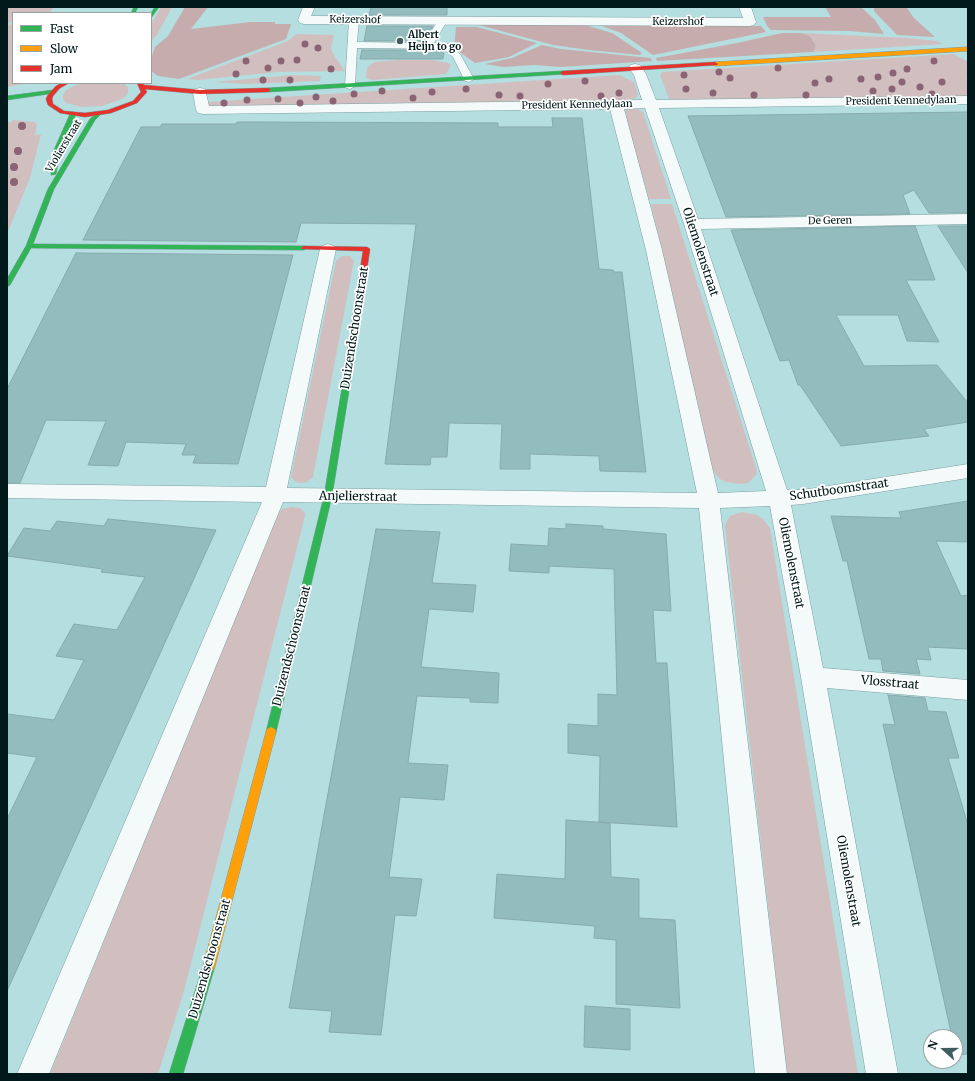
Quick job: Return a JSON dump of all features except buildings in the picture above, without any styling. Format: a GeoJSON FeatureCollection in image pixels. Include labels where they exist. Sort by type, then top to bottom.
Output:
{"type":"FeatureCollection","features":[{"type":"Feature","properties":{"kind":"street","name":"Keizershof"},"geometry":{"type":"LineString","coordinates":[[309,7],[304,20],[354,20],[442,15],[589,16],[750,22],[745,7]]}},
{"type":"Feature","properties":{"kind":"street"},"geometry":{"type":"LineString","coordinates":[[53,92],[47,105],[62,112],[73,114],[98,114],[119,110],[135,102],[144,92],[142,85],[200,92],[235,92],[968,49]]}},
{"type":"Feature","properties":{"kind":"street","name":"Oliemolenstraat"},"geometry":{"type":"LineString","coordinates":[[635,68],[640,74],[651,104],[692,224],[779,498],[813,677],[882,1074]]}},
{"type":"Feature","properties":{"kind":"street"},"geometry":{"type":"LineString","coordinates":[[8,104],[53,92],[65,84]]}},
{"type":"Feature","properties":{"kind":"street"},"geometry":{"type":"LineString","coordinates":[[163,98],[200,92]]}},
{"type":"Feature","properties":{"kind":"street","name":"President Kennedylaan"},"geometry":{"type":"LineString","coordinates":[[200,92],[203,110],[968,100]]}},
{"type":"Feature","properties":{"kind":"street"},"geometry":{"type":"LineString","coordinates":[[135,102],[146,101]]}},
{"type":"Feature","properties":{"kind":"street"},"geometry":{"type":"LineString","coordinates":[[616,105],[655,254],[709,501],[771,1074]]}},
{"type":"Feature","properties":{"kind":"street","name":"Violierstraat"},"geometry":{"type":"LineString","coordinates":[[7,285],[29,246],[50,190],[57,150],[73,114]]}},
{"type":"Feature","properties":{"kind":"street","name":"Violierstraat"},"geometry":{"type":"LineString","coordinates":[[50,190],[93,119],[98,114]]}},
{"type":"Feature","properties":{"kind":"street","name":"De Geren"},"geometry":{"type":"LineString","coordinates":[[692,224],[968,218]]}},
{"type":"Feature","properties":{"kind":"street","name":"Duizendschoonstraat"},"geometry":{"type":"LineString","coordinates":[[29,246],[367,249],[328,496],[278,705],[216,944],[176,1074]]}},
{"type":"Feature","properties":{"kind":"street"},"geometry":{"type":"LineString","coordinates":[[33,1074],[275,496],[328,249]]}},
{"type":"Feature","properties":{"kind":"street","name":"Schutboomstraat"},"geometry":{"type":"LineString","coordinates":[[709,501],[803,497],[968,471]]}},
{"type":"Feature","properties":{"kind":"street","name":"Anjelierstraat"},"geometry":{"type":"LineString","coordinates":[[7,491],[709,501]]}},
{"type":"Feature","properties":{"kind":"street","name":"Vlosstraat"},"geometry":{"type":"LineString","coordinates":[[813,677],[968,690]]}},
{"type":"Feature","properties":{"kind":"lane"},"geometry":{"type":"LineString","coordinates":[[428,45],[442,15]]}},
{"type":"Feature","properties":{"kind":"lane"},"geometry":{"type":"LineString","coordinates":[[350,86],[354,45],[354,20]]}},
{"type":"Feature","properties":{"kind":"lane"},"geometry":{"type":"LineString","coordinates":[[354,45],[446,46],[457,56],[469,79]]}},
{"type":"Feature","properties":{"kind":"shaded area"},"geometry":{"type":"Polygon","coordinates":[[[7,7],[54,7],[51,12],[12,12],[12,22],[7,23],[7,7]]]}},
{"type":"Feature","properties":{"kind":"shaded area"},"geometry":{"type":"Polygon","coordinates":[[[161,7],[172,7],[157,35],[152,40],[152,23],[161,7]]]}},
{"type":"Feature","properties":{"kind":"shaded area"},"geometry":{"type":"Polygon","coordinates":[[[185,7],[208,7],[191,29],[250,22],[275,22],[275,24],[291,24],[286,39],[179,79],[158,76],[152,72],[152,56],[155,47],[168,36],[185,7]]]}},
{"type":"Feature","properties":{"kind":"shaded area"},"geometry":{"type":"Polygon","coordinates":[[[825,7],[861,7],[875,20],[884,34],[849,31],[771,30],[767,26],[763,17],[831,17],[825,7]]]}},
{"type":"Feature","properties":{"kind":"shaded area"},"geometry":{"type":"Polygon","coordinates":[[[874,7],[908,7],[907,8],[914,18],[935,37],[897,35],[874,11],[874,7]]]}},
{"type":"Feature","properties":{"kind":"shaded area"},"geometry":{"type":"Polygon","coordinates":[[[12,24],[12,84],[24,84],[7,87],[7,25],[12,24]]]}},
{"type":"Feature","properties":{"kind":"shaded area"},"geometry":{"type":"Polygon","coordinates":[[[475,24],[585,25],[612,33],[642,53],[640,55],[553,45],[475,24]]]}},
{"type":"Feature","properties":{"kind":"shaded area"},"geometry":{"type":"Polygon","coordinates":[[[599,25],[761,26],[766,32],[653,55],[621,33],[599,25]]]}},
{"type":"Feature","properties":{"kind":"shaded area"},"geometry":{"type":"Polygon","coordinates":[[[456,27],[477,27],[537,43],[509,57],[475,63],[454,48],[456,27]]]}},
{"type":"Feature","properties":{"kind":"shaded area"},"geometry":{"type":"Polygon","coordinates":[[[782,33],[801,33],[810,36],[816,46],[813,52],[657,61],[656,58],[737,43],[782,33]]]}},
{"type":"Feature","properties":{"kind":"shaded area"},"geometry":{"type":"Polygon","coordinates":[[[801,33],[908,38],[937,41],[943,44],[813,52],[816,46],[810,36],[801,33]]]}},
{"type":"Feature","properties":{"kind":"shaded area"},"geometry":{"type":"Polygon","coordinates":[[[296,34],[334,35],[331,49],[345,71],[278,72],[198,80],[187,79],[288,41],[296,34]]]}},
{"type":"Feature","properties":{"kind":"shaded area"},"geometry":{"type":"Polygon","coordinates":[[[542,45],[561,49],[651,58],[652,61],[561,67],[534,65],[503,67],[485,64],[512,58],[542,45]]]}},
{"type":"Feature","properties":{"kind":"shaded area"},"geometry":{"type":"Polygon","coordinates":[[[954,54],[968,62],[968,76],[966,80],[968,82],[968,97],[673,100],[669,99],[660,75],[662,72],[954,54]]]}},
{"type":"Feature","properties":{"kind":"shaded area"},"geometry":{"type":"Polygon","coordinates":[[[432,60],[451,65],[446,74],[373,80],[366,78],[367,68],[374,62],[432,60]]]}},
{"type":"Feature","properties":{"kind":"shaded area"},"geometry":{"type":"Polygon","coordinates":[[[293,75],[321,76],[320,81],[245,84],[214,82],[293,75]]]}},
{"type":"Feature","properties":{"kind":"shaded area"},"geometry":{"type":"Polygon","coordinates":[[[619,75],[634,82],[638,94],[636,98],[628,100],[207,106],[206,102],[619,75]]]}},
{"type":"Feature","properties":{"kind":"shaded area"},"geometry":{"type":"Polygon","coordinates":[[[78,84],[124,84],[128,87],[126,96],[120,100],[102,106],[81,107],[66,103],[63,99],[63,95],[66,90],[78,84]]]}},
{"type":"Feature","properties":{"kind":"shaded area"},"geometry":{"type":"Polygon","coordinates":[[[631,108],[643,112],[671,199],[649,199],[624,113],[626,110],[631,108]]]}},
{"type":"Feature","properties":{"kind":"shaded area"},"geometry":{"type":"Polygon","coordinates":[[[13,120],[35,122],[37,124],[35,135],[41,134],[30,178],[7,234],[7,122],[12,122],[13,120]]]}},
{"type":"Feature","properties":{"kind":"shaded area"},"geometry":{"type":"Polygon","coordinates":[[[651,204],[672,204],[757,471],[756,475],[748,483],[741,484],[726,482],[720,479],[712,470],[651,204]]]}},
{"type":"Feature","properties":{"kind":"shaded area"},"geometry":{"type":"Polygon","coordinates":[[[342,256],[350,256],[354,261],[313,477],[307,482],[299,483],[294,481],[291,477],[336,261],[342,256]]]}},
{"type":"Feature","properties":{"kind":"shaded area"},"geometry":{"type":"Polygon","coordinates":[[[291,507],[300,508],[305,513],[305,516],[184,991],[158,1074],[50,1074],[277,515],[282,509],[291,507]]]}},
{"type":"Feature","properties":{"kind":"shaded area"},"geometry":{"type":"Polygon","coordinates":[[[742,512],[757,515],[763,519],[770,528],[858,1074],[787,1074],[725,525],[730,516],[742,512]]]}},
{"type":"Feature","properties":{"kind":"traffic: fast"},"geometry":{"type":"LineString","coordinates":[[134,12],[136,7]]}},
{"type":"Feature","properties":{"kind":"traffic: fast"},"geometry":{"type":"LineString","coordinates":[[152,15],[157,7]]}},
{"type":"Feature","properties":{"kind":"traffic: fast"},"geometry":{"type":"LineString","coordinates":[[268,90],[563,73]]}},
{"type":"Feature","properties":{"kind":"traffic: fast"},"geometry":{"type":"LineString","coordinates":[[7,98],[53,92]]}},
{"type":"Feature","properties":{"kind":"traffic: fast"},"geometry":{"type":"LineString","coordinates":[[53,174],[57,150],[73,114]]}},
{"type":"Feature","properties":{"kind":"traffic: fast"},"geometry":{"type":"LineString","coordinates":[[7,285],[29,246],[51,189],[93,119],[98,114]]}},
{"type":"Feature","properties":{"kind":"traffic: fast"},"geometry":{"type":"LineString","coordinates":[[29,246],[304,248]]}},
{"type":"Feature","properties":{"kind":"traffic: fast"},"geometry":{"type":"LineString","coordinates":[[271,732],[328,496],[348,372]]}},
{"type":"Feature","properties":{"kind":"traffic: fast"},"geometry":{"type":"LineString","coordinates":[[176,1074],[209,966]]}},
{"type":"Feature","properties":{"kind":"traffic: slow"},"geometry":{"type":"LineString","coordinates":[[715,64],[968,49]]}},
{"type":"Feature","properties":{"kind":"traffic: slow"},"geometry":{"type":"LineString","coordinates":[[209,966],[271,732]]}},
{"type":"Feature","properties":{"kind":"traffic: jam"},"geometry":{"type":"LineString","coordinates":[[563,73],[715,64]]}},
{"type":"Feature","properties":{"kind":"traffic: jam"},"geometry":{"type":"LineString","coordinates":[[64,84],[58,87],[51,95],[49,99],[51,105],[62,112],[85,115],[109,112],[135,102],[144,92],[140,84]]}},
{"type":"Feature","properties":{"kind":"traffic: jam"},"geometry":{"type":"LineString","coordinates":[[143,87],[200,92],[268,90]]}},
{"type":"Feature","properties":{"kind":"traffic: jam"},"geometry":{"type":"LineString","coordinates":[[304,248],[367,249],[348,372]]}},
{"type":"Feature","properties":{"kind":"place","name":"Albert Heijn to go"},"geometry":{"type":"Point","coordinates":[400,41]}}]}
